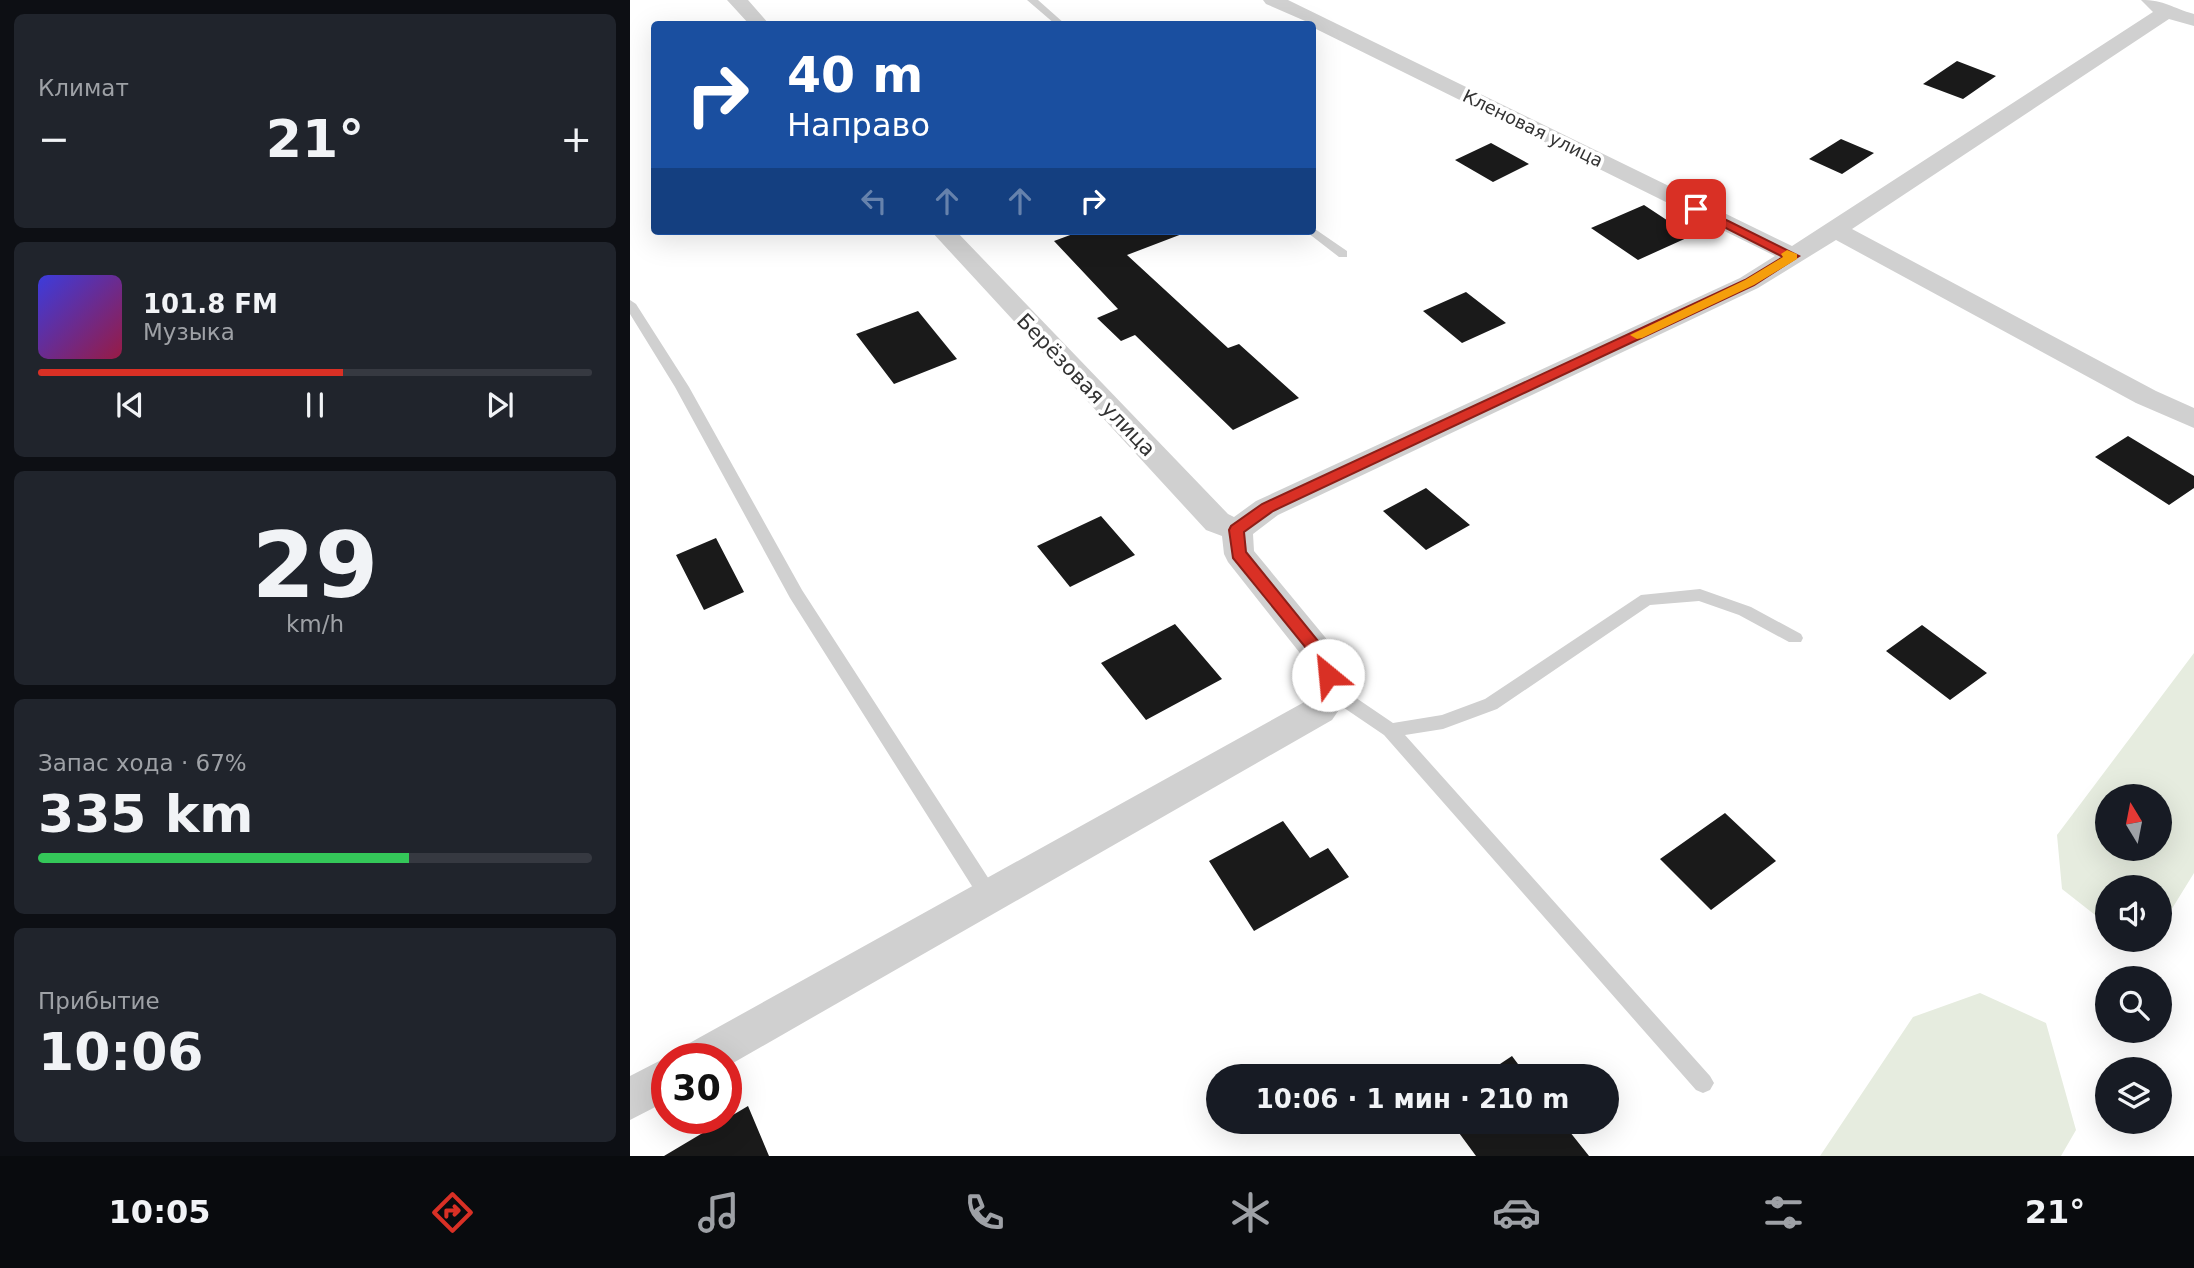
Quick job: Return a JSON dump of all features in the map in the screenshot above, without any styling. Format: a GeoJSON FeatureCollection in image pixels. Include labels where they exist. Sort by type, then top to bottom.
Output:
{"type":"FeatureCollection","features":[{"type":"Feature","properties":{"kind":"street"},"geometry":{"type":"LineString","coordinates":[[737,0],[757,21]]}},
{"type":"Feature","properties":{"kind":"street","name":"Кленовая улица"},"geometry":{"type":"LineString","coordinates":[[1273,0],[1316,21]]}},
{"type":"Feature","properties":{"kind":"street"},"geometry":{"type":"LineString","coordinates":[[729,1043],[1320,710],[1334,692],[1322,657],[1238,554],[1237,530],[1267,508],[1749,283],[1835,230],[2159,6],[2194,20]]}},
{"type":"Feature","properties":{"kind":"street","name":"Кленовая улица"},"geometry":{"type":"LineString","coordinates":[[1316,21],[1793,256]]}},
{"type":"Feature","properties":{"kind":"street"},"geometry":{"type":"LineString","coordinates":[[1835,230],[2146,397],[2194,419]]}},
{"type":"Feature","properties":{"kind":"street","name":"Берёзовая улица"},"geometry":{"type":"LineString","coordinates":[[947,235],[1217,522],[1237,530]]}},
{"type":"Feature","properties":{"kind":"street"},"geometry":{"type":"LineString","coordinates":[[630,1099],[651,1087]]}},
{"type":"Feature","properties":{"kind":"lane"},"geometry":{"type":"LineString","coordinates":[[1032,0],[1056,21]]}},
{"type":"Feature","properties":{"kind":"lane"},"geometry":{"type":"LineString","coordinates":[[1316,233],[1343,254]]}},
{"type":"Feature","properties":{"kind":"lane"},"geometry":{"type":"LineString","coordinates":[[630,304],[682,387],[796,594],[989,896]]}},
{"type":"Feature","properties":{"kind":"lane"},"geometry":{"type":"LineString","coordinates":[[1390,730],[1443,722],[1491,705],[1647,599],[1700,595],[1745,611],[1795,638]]}},
{"type":"Feature","properties":{"kind":"lane"},"geometry":{"type":"LineString","coordinates":[[1334,692],[1390,730],[1703,1083]]}},
{"type":"Feature","properties":{"kind":"shaded area"},"geometry":{"type":"Polygon","coordinates":[[[2194,653],[2194,873],[2172,909],[2172,875],[2095,875],[2095,915],[2062,889],[2057,835],[2095,785],[2095,861],[2172,861],[2172,784],[2095,784],[2194,653]]]}},
{"type":"Feature","properties":{"kind":"shaded area"},"geometry":{"type":"Polygon","coordinates":[[[1980,993],[2046,1023],[2076,1130],[2061,1156],[1820,1156],[1913,1017],[1980,993]]]}},
{"type":"Feature","properties":{"kind":"building"},"geometry":{"type":"Polygon","coordinates":[[[1957,61],[1996,76],[1963,99],[1923,84],[1957,61]]]}},
{"type":"Feature","properties":{"kind":"building"},"geometry":{"type":"Polygon","coordinates":[[[1841,139],[1874,153],[1842,174],[1809,159],[1841,139]]]}},
{"type":"Feature","properties":{"kind":"building"},"geometry":{"type":"Polygon","coordinates":[[[1491,143],[1529,164],[1493,182],[1455,160],[1491,143]]]}},
{"type":"Feature","properties":{"kind":"building"},"geometry":{"type":"Polygon","coordinates":[[[1644,205],[1691,236],[1638,260],[1591,228],[1644,205]]]}},
{"type":"Feature","properties":{"kind":"building"},"geometry":{"type":"Polygon","coordinates":[[[1070,235],[1179,235],[1127,255],[1228,348],[1239,344],[1299,398],[1233,430],[1135,335],[1121,341],[1097,318],[1118,309],[1054,241],[1070,235]]]}},
{"type":"Feature","properties":{"kind":"building"},"geometry":{"type":"Polygon","coordinates":[[[1466,292],[1506,323],[1462,343],[1423,311],[1466,292]]]}},
{"type":"Feature","properties":{"kind":"building"},"geometry":{"type":"Polygon","coordinates":[[[918,311],[957,359],[894,384],[856,334],[918,311]]]}},
{"type":"Feature","properties":{"kind":"building"},"geometry":{"type":"Polygon","coordinates":[[[2128,436],[2194,476],[2194,488],[2169,505],[2095,457],[2128,436]]]}},
{"type":"Feature","properties":{"kind":"building"},"geometry":{"type":"Polygon","coordinates":[[[1426,488],[1470,525],[1426,550],[1383,511],[1426,488]]]}},
{"type":"Feature","properties":{"kind":"building"},"geometry":{"type":"Polygon","coordinates":[[[1101,516],[1135,555],[1070,587],[1037,546],[1101,516]]]}},
{"type":"Feature","properties":{"kind":"building"},"geometry":{"type":"Polygon","coordinates":[[[716,538],[744,592],[704,610],[676,555],[716,538]]]}},
{"type":"Feature","properties":{"kind":"building"},"geometry":{"type":"Polygon","coordinates":[[[1175,624],[1222,679],[1146,720],[1101,663],[1175,624]]]}},
{"type":"Feature","properties":{"kind":"building"},"geometry":{"type":"Polygon","coordinates":[[[1922,625],[1987,673],[1950,700],[1886,651],[1922,625]]]}},
{"type":"Feature","properties":{"kind":"building"},"geometry":{"type":"Polygon","coordinates":[[[1725,813],[1776,861],[1711,910],[1660,859],[1725,813]]]}},
{"type":"Feature","properties":{"kind":"building"},"geometry":{"type":"Polygon","coordinates":[[[1283,821],[1310,858],[1328,848],[1349,877],[1254,931],[1209,861],[1283,821]]]}},
{"type":"Feature","properties":{"kind":"building"},"geometry":{"type":"Polygon","coordinates":[[[1512,1056],[1518,1064],[1500,1064],[1512,1056]]]}},
{"type":"Feature","properties":{"kind":"building"},"geometry":{"type":"Polygon","coordinates":[[[748,1106],[769,1156],[664,1156],[701,1134],[742,1134],[742,1110],[748,1106]]]}},
{"type":"Feature","properties":{"kind":"building"},"geometry":{"type":"Polygon","coordinates":[[[1460,1134],[1572,1134],[1589,1156],[1476,1156],[1460,1134]]]}},
{"type":"Feature","properties":{"kind":"slow traffic"},"geometry":{"type":"LineString","coordinates":[[1637,335],[1749,283],[1793,256],[1787,254]]}},
{"type":"Feature","properties":{"kind":"route"},"geometry":{"type":"LineString","coordinates":[[1328,675],[1322,657],[1238,554],[1237,530],[1267,508],[1749,283],[1793,256],[1696,209]]}}]}
